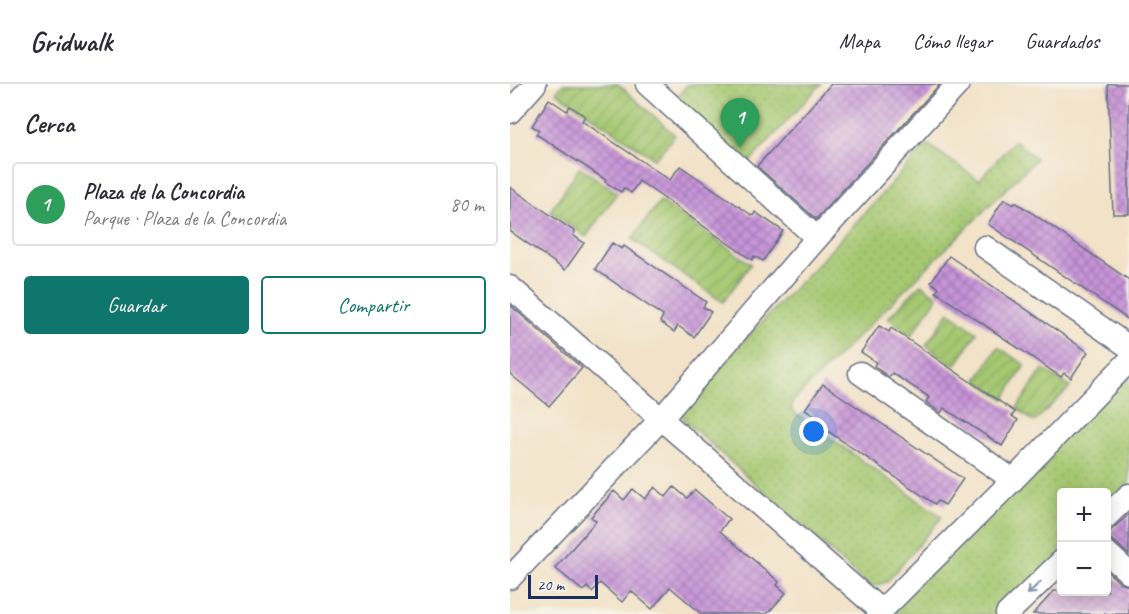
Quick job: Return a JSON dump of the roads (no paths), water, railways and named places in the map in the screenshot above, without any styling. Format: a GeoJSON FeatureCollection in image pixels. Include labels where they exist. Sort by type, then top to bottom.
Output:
{"type":"FeatureCollection","features":[{"type":"Feature","properties":{"kind":"street"},"geometry":{"type":"LineString","coordinates":[[510,112],[535,84]]}},
{"type":"Feature","properties":{"kind":"street"},"geometry":{"type":"LineString","coordinates":[[647,84],[818,238]]}},
{"type":"Feature","properties":{"kind":"street"},"geometry":{"type":"LineString","coordinates":[[510,578],[661,418],[818,238],[958,84]]}},
{"type":"Feature","properties":{"kind":"street"},"geometry":{"type":"LineString","coordinates":[[984,247],[1129,347]]}},
{"type":"Feature","properties":{"kind":"street"},"geometry":{"type":"LineString","coordinates":[[510,287],[879,612],[1129,361]]}},
{"type":"Feature","properties":{"kind":"street"},"geometry":{"type":"LineString","coordinates":[[861,373],[1013,480]]}},
{"type":"Feature","properties":{"kind":"street"},"geometry":{"type":"LineString","coordinates":[[1111,513],[1129,495]]}},
{"type":"Feature","properties":{"kind":"street"},"geometry":{"type":"LineString","coordinates":[[1111,556],[1129,573]]}},
{"type":"Feature","properties":{"kind":"street"},"geometry":{"type":"LineString","coordinates":[[1007,614],[1057,566]]}},
{"type":"Feature","properties":{"kind":"place","name":"Plaza de la Concordia"},"geometry":{"type":"Point","coordinates":[740,148]}}]}
